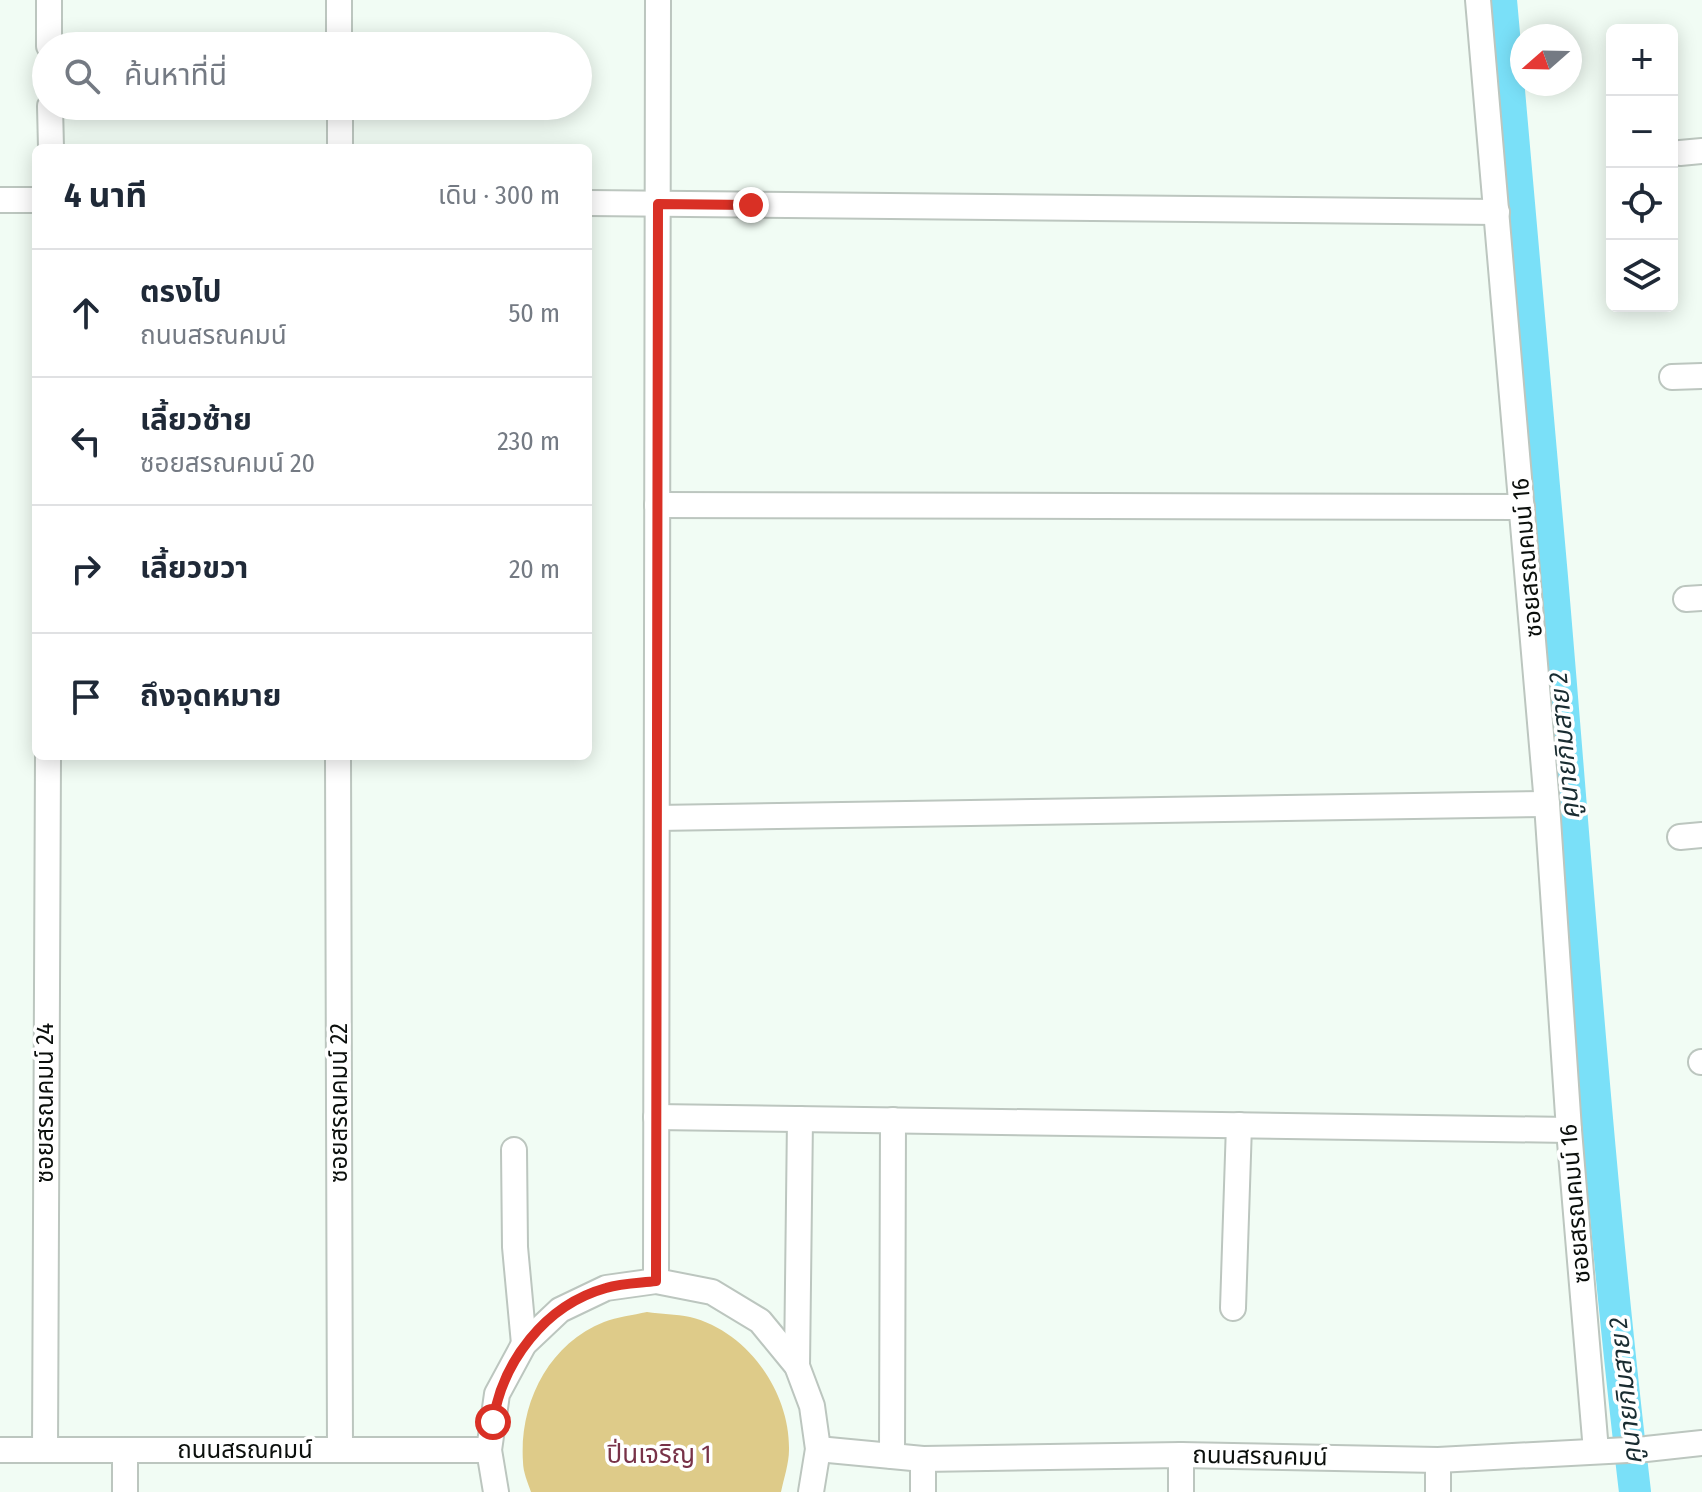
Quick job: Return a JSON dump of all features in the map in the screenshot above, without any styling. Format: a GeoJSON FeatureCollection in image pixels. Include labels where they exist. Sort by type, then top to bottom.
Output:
{"type":"FeatureCollection","features":[{"type":"Feature","properties":{"kind":"street"},"geometry":{"type":"LineString","coordinates":[[49,0],[49,32]]}},
{"type":"Feature","properties":{"kind":"street"},"geometry":{"type":"LineString","coordinates":[[339,0],[339,32]]}},
{"type":"Feature","properties":{"kind":"street"},"geometry":{"type":"LineString","coordinates":[[656,1281],[658,0]]}},
{"type":"Feature","properties":{"kind":"street","name":"ซอยสรณคมน์ 16"},"geometry":{"type":"LineString","coordinates":[[1478,0],[1547,804],[1569,1130],[1603,1451]]}},
{"type":"Feature","properties":{"kind":"street"},"geometry":{"type":"LineString","coordinates":[[50,120],[51,144]]}},
{"type":"Feature","properties":{"kind":"street"},"geometry":{"type":"LineString","coordinates":[[340,120],[340,144]]}},
{"type":"Feature","properties":{"kind":"street"},"geometry":{"type":"LineString","coordinates":[[0,200],[32,200]]}},
{"type":"Feature","properties":{"kind":"street"},"geometry":{"type":"LineString","coordinates":[[592,203],[1497,212]]}},
{"type":"Feature","properties":{"kind":"street"},"geometry":{"type":"LineString","coordinates":[[1672,377],[1702,376]]}},
{"type":"Feature","properties":{"kind":"street"},"geometry":{"type":"LineString","coordinates":[[657,505],[1522,507]]}},
{"type":"Feature","properties":{"kind":"street","name":"ซอยสรณคมน์ 24"},"geometry":{"type":"LineString","coordinates":[[45,1450],[48,760]]}},
{"type":"Feature","properties":{"kind":"street","name":"ซอยสรณคมน์ 22"},"geometry":{"type":"LineString","coordinates":[[338,760],[340,1450]]}},
{"type":"Feature","properties":{"kind":"street"},"geometry":{"type":"LineString","coordinates":[[657,818],[1547,804]]}},
{"type":"Feature","properties":{"kind":"street"},"geometry":{"type":"LineString","coordinates":[[656,1117],[1569,1130]]}},
{"type":"Feature","properties":{"kind":"street"},"geometry":{"type":"LineString","coordinates":[[797,1366],[800,1119]]}},
{"type":"Feature","properties":{"kind":"street"},"geometry":{"type":"LineString","coordinates":[[892,1456],[893,1120]]}},
{"type":"Feature","properties":{"kind":"street"},"geometry":{"type":"LineString","coordinates":[[1233,1308],[1239,1125]]}},
{"type":"Feature","properties":{"kind":"street"},"geometry":{"type":"LineString","coordinates":[[514,1150],[516,1260],[524,1344]]}},
{"type":"Feature","properties":{"kind":"street"},"geometry":{"type":"LineString","coordinates":[[496,1492],[489,1450],[497,1394],[524,1344],[560,1310],[594,1293],[606,1288],[656,1281],[712,1292],[760,1321],[797,1366],[812,1406],[818,1449],[811,1492]]}},
{"type":"Feature","properties":{"kind":"street","name":"ถนนสรณคมน์"},"geometry":{"type":"LineString","coordinates":[[818,1449],[923,1459],[1181,1455],[1438,1460],[1702,1443]]}},
{"type":"Feature","properties":{"kind":"street","name":"ถนนสรณคมน์"},"geometry":{"type":"LineString","coordinates":[[0,1450],[489,1450]]}},
{"type":"Feature","properties":{"kind":"street"},"geometry":{"type":"LineString","coordinates":[[125,1450],[125,1492]]}},
{"type":"Feature","properties":{"kind":"street"},"geometry":{"type":"LineString","coordinates":[[1181,1455],[1181,1492]]}},
{"type":"Feature","properties":{"kind":"street"},"geometry":{"type":"LineString","coordinates":[[923,1459],[923,1492]]}},
{"type":"Feature","properties":{"kind":"street"},"geometry":{"type":"LineString","coordinates":[[1438,1460],[1438,1492]]}},
{"type":"Feature","properties":{"kind":"shaded area"},"geometry":{"type":"Polygon","coordinates":[[[647,1312],[690,1317],[711,1324],[730,1335],[761,1367],[782,1406],[787,1428],[789,1455],[781,1492],[531,1492],[523,1466],[523,1440],[532,1398],[541,1378],[567,1345],[584,1332],[609,1320],[647,1312]]]}},
{"type":"Feature","properties":{"kind":"waterway","name":"คูนายกิมสาย 2"},"geometry":{"type":"LineString","coordinates":[[1501,0],[1600,1150],[1635,1492]]}},
{"type":"Feature","properties":{"kind":"district","name":"ปิ่นเจริญ 1"},"geometry":{"type":"Point","coordinates":[659,1454]}},
{"type":"Feature","properties":{"kind":"route"},"geometry":{"type":"LineString","coordinates":[[493,1422],[497,1394],[524,1344],[560,1310],[606,1288],[656,1281],[658,204],[751,205]]}}]}
